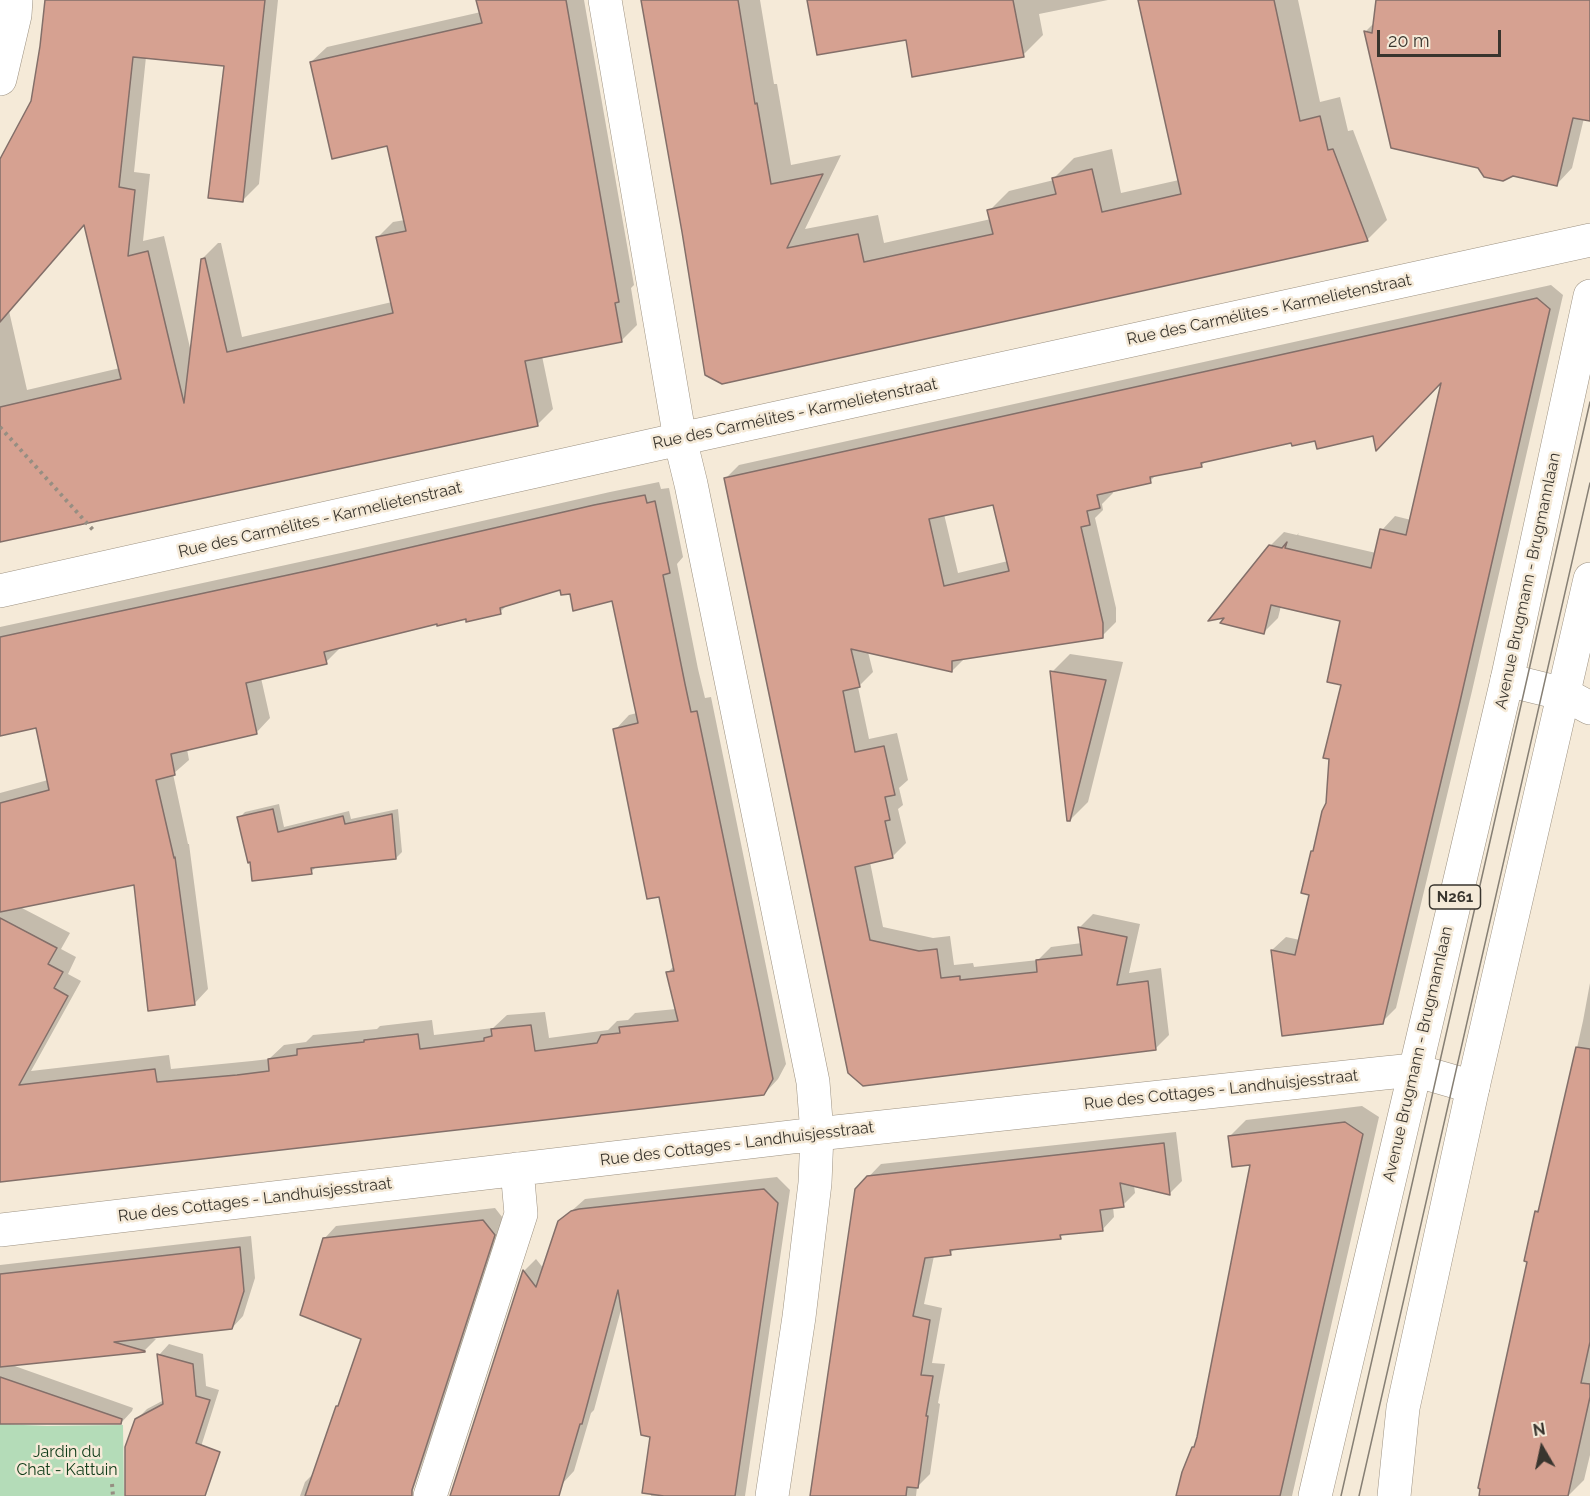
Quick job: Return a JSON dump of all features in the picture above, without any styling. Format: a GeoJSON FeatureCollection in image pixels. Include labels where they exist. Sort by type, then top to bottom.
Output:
{"type":"FeatureCollection","features":[{"type":"Feature","properties":{"kind":"street"},"geometry":{"type":"LineString","coordinates":[[0,79],[15,15],[16,0]]}},
{"type":"Feature","properties":{"kind":"street"},"geometry":{"type":"LineString","coordinates":[[605,0],[680,439],[813,1082],[817,1134],[814,1183],[799,1317],[772,1496]]}},
{"type":"Feature","properties":{"kind":"street","name":"Rue des Carmélites - Karmelietenstraat"},"geometry":{"type":"LineString","coordinates":[[0,591],[680,439],[1590,240]]}},
{"type":"Feature","properties":{"kind":"street","name":"Avenue Brugmann - Brugmannlaan"},"geometry":{"type":"LineString","coordinates":[[1316,1496],[1507,680],[1590,296]]}},
{"type":"Feature","properties":{"kind":"street"},"geometry":{"type":"LineString","coordinates":[[1394,1496],[1403,1408],[1473,1087],[1577,701],[1590,579]]}},
{"type":"Feature","properties":{"kind":"street"},"geometry":{"type":"LineString","coordinates":[[1507,680],[1577,701]]}},
{"type":"Feature","properties":{"kind":"street","name":"Rue des Cottages - Landhuisjesstraat"},"geometry":{"type":"LineString","coordinates":[[0,1230],[817,1134],[1414,1070],[1473,1087]]}},
{"type":"Feature","properties":{"kind":"street"},"geometry":{"type":"LineString","coordinates":[[430,1496],[521,1214],[517,1169]]}},
{"type":"Feature","properties":{"kind":"path"},"geometry":{"type":"LineString","coordinates":[[0,427],[124,564]]}},
{"type":"Feature","properties":{"kind":"path"},"geometry":{"type":"LineString","coordinates":[[112,1484],[112,1496]]}},
{"type":"Feature","properties":{"kind":"green space","name":"Jardin du Chat - Kattuin"},"geometry":{"type":"Polygon","coordinates":[[[0,1424],[123,1425],[124,1496],[0,1496],[0,1424]]]}},
{"type":"Feature","properties":{"kind":"building"},"geometry":{"type":"Polygon","coordinates":[[[45,0],[265,0],[243,202],[208,198],[224,66],[133,57],[119,187],[135,190],[128,256],[148,251],[184,403],[201,259],[205,258],[227,352],[393,313],[376,237],[406,231],[387,146],[332,159],[310,62],[482,23],[476,0],[566,0],[619,302],[615,303],[622,342],[525,361],[538,426],[0,542],[0,407],[121,379],[84,225],[0,322],[0,159],[31,101],[45,0]]]}},
{"type":"Feature","properties":{"kind":"building"},"geometry":{"type":"Polygon","coordinates":[[[641,0],[738,0],[771,184],[823,174],[787,248],[858,234],[864,262],[993,234],[987,210],[1056,194],[1052,178],[1092,169],[1102,212],[1181,194],[1138,0],[1274,0],[1300,121],[1320,116],[1328,150],[1333,149],[1368,241],[722,384],[705,375],[641,0]]]}},
{"type":"Feature","properties":{"kind":"building"},"geometry":{"type":"Polygon","coordinates":[[[807,0],[1013,0],[1024,57],[912,77],[906,40],[817,55],[807,0]]]}},
{"type":"Feature","properties":{"kind":"building"},"geometry":{"type":"Polygon","coordinates":[[[1376,0],[1590,0],[1590,121],[1573,118],[1557,186],[1513,176],[1503,181],[1484,177],[1478,168],[1391,148],[1364,31],[1372,33],[1376,0]]]}},
{"type":"Feature","properties":{"kind":"building"},"geometry":{"type":"Polygon","coordinates":[[[1537,298],[1550,309],[1383,1024],[1282,1036],[1271,950],[1295,955],[1309,895],[1301,893],[1326,803],[1329,759],[1323,758],[1341,685],[1327,682],[1340,621],[1271,605],[1264,634],[1220,623],[1224,618],[1208,621],[1269,545],[1282,548],[1287,542],[1285,548],[1371,568],[1380,529],[1406,535],[1441,383],[1376,451],[1373,436],[1317,449],[1315,441],[1292,446],[1291,443],[1201,463],[1202,467],[1150,477],[1151,483],[1097,495],[1100,508],[1087,511],[1090,525],[1081,527],[1103,623],[1103,638],[952,661],[952,672],[851,649],[860,687],[843,691],[855,752],[884,746],[895,795],[885,797],[890,820],[885,821],[893,858],[855,867],[870,940],[919,951],[937,949],[941,978],[960,976],[960,980],[1037,972],[1036,960],[1082,955],[1078,927],[1127,937],[1117,985],[1148,981],[1156,1050],[863,1086],[848,1073],[724,478],[1537,298]],[[993,505],[929,519],[944,586],[1009,571],[993,505]]]}},
{"type":"Feature","properties":{"kind":"building"},"geometry":{"type":"Polygon","coordinates":[[[645,495],[647,503],[655,501],[670,573],[663,575],[685,684],[691,712],[697,711],[773,1079],[764,1095],[0,1182],[0,918],[57,948],[48,964],[63,972],[54,988],[68,996],[19,1085],[155,1069],[157,1082],[237,1075],[269,1071],[268,1059],[297,1055],[297,1049],[418,1034],[420,1049],[484,1041],[484,1038],[492,1036],[491,1029],[531,1025],[535,1051],[597,1043],[601,1035],[620,1033],[619,1027],[678,1021],[666,972],[674,971],[659,897],[647,899],[613,729],[638,723],[612,601],[573,611],[570,594],[561,595],[560,590],[500,608],[501,614],[466,622],[466,619],[437,626],[437,624],[324,652],[327,664],[246,683],[257,734],[171,754],[175,775],[156,780],[175,857],[195,1005],[148,1011],[134,885],[0,912],[0,803],[49,790],[36,728],[0,736],[0,637],[645,495]]]}},
{"type":"Feature","properties":{"kind":"building"},"geometry":{"type":"Polygon","coordinates":[[[1050,671],[1106,680],[1070,821],[1067,821],[1050,671]]]}},
{"type":"Feature","properties":{"kind":"building"},"geometry":{"type":"Polygon","coordinates":[[[273,809],[278,832],[343,816],[345,824],[392,814],[396,859],[311,868],[312,874],[252,881],[250,862],[248,863],[237,817],[273,809]]]}},
{"type":"Feature","properties":{"kind":"building"},"geometry":{"type":"Polygon","coordinates":[[[1576,1047],[1590,1049],[1590,1342],[1581,1383],[1590,1384],[1590,1397],[1568,1496],[1479,1496],[1480,1489],[1478,1488],[1527,1262],[1524,1261],[1535,1211],[1538,1212],[1576,1047]]]}},
{"type":"Feature","properties":{"kind":"building"},"geometry":{"type":"Polygon","coordinates":[[[1345,1122],[1363,1134],[1280,1496],[1176,1496],[1182,1472],[1197,1437],[1250,1165],[1232,1167],[1228,1136],[1345,1122]]]}},
{"type":"Feature","properties":{"kind":"building"},"geometry":{"type":"Polygon","coordinates":[[[1164,1143],[1170,1195],[1120,1183],[1124,1207],[1100,1210],[1103,1231],[1060,1235],[1061,1239],[950,1250],[951,1255],[925,1258],[913,1316],[930,1320],[921,1375],[933,1376],[918,1488],[907,1487],[906,1496],[810,1496],[855,1189],[867,1176],[1164,1143]]]}},
{"type":"Feature","properties":{"kind":"building"},"geometry":{"type":"Polygon","coordinates":[[[764,1189],[778,1203],[735,1496],[664,1496],[642,1493],[650,1437],[641,1435],[618,1290],[582,1424],[580,1424],[559,1496],[450,1496],[523,1270],[536,1287],[558,1221],[571,1211],[579,1209],[764,1189]]]}},
{"type":"Feature","properties":{"kind":"building"},"geometry":{"type":"Polygon","coordinates":[[[483,1220],[495,1235],[412,1490],[412,1496],[305,1496],[361,1339],[300,1315],[323,1238],[483,1220]]]}},
{"type":"Feature","properties":{"kind":"building"},"geometry":{"type":"Polygon","coordinates":[[[240,1247],[244,1291],[232,1329],[114,1342],[145,1352],[0,1367],[0,1274],[240,1247]]]}},
{"type":"Feature","properties":{"kind":"building"},"geometry":{"type":"Polygon","coordinates":[[[157,1354],[193,1364],[196,1396],[210,1400],[196,1443],[220,1452],[205,1496],[125,1496],[125,1447],[135,1419],[163,1404],[157,1354]]]}},
{"type":"Feature","properties":{"kind":"building"},"geometry":{"type":"Polygon","coordinates":[[[0,1377],[122,1419],[121,1424],[0,1424],[0,1377]]]}},
{"type":"Feature","properties":{"kind":"tram line"},"geometry":{"type":"LineString","coordinates":[[1341,1496],[1590,402]]}},
{"type":"Feature","properties":{"kind":"tram line"},"geometry":{"type":"LineString","coordinates":[[1359,1496],[1590,483]]}}]}
